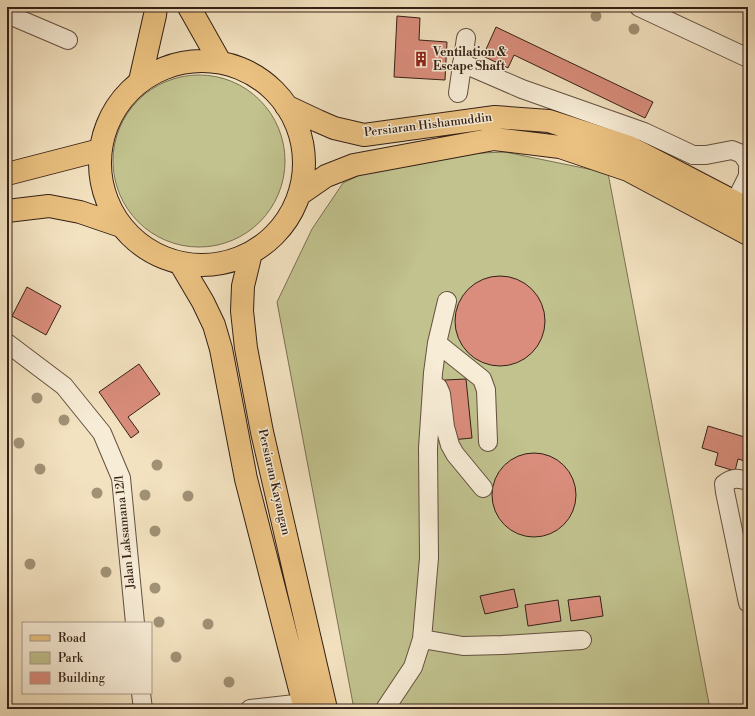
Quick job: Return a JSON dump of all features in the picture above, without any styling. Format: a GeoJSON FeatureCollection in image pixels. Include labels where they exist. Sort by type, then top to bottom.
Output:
{"type":"FeatureCollection","features":[{"type":"Feature","properties":{"kind":"main road"},"geometry":{"type":"LineString","coordinates":[[140,81],[156,7]]}},
{"type":"Feature","properties":{"kind":"main road"},"geometry":{"type":"LineString","coordinates":[[189,7],[220,62]]}},
{"type":"Feature","properties":{"kind":"main road"},"geometry":{"type":"LineString","coordinates":[[192,61],[220,62],[245,70],[268,85],[286,106],[299,131],[304,158],[303,178],[300,194],[295,206],[284,225],[269,241],[251,253],[228,262],[204,266],[180,263],[157,256],[138,243],[121,226],[107,203],[100,177],[100,150],[106,124],[120,100],[140,81],[164,67],[192,61]]}},
{"type":"Feature","properties":{"kind":"main road","name":"Persiaran Hishamuddin"},"geometry":{"type":"LineString","coordinates":[[286,106],[334,128],[364,135],[495,116],[549,121],[629,147],[742,206]]}},
{"type":"Feature","properties":{"kind":"main road","name":"Persiaran Hishamuddin"},"geometry":{"type":"LineString","coordinates":[[300,194],[326,176],[354,165],[494,139],[560,147],[628,170],[748,234]]}},
{"type":"Feature","properties":{"kind":"main road"},"geometry":{"type":"LineString","coordinates":[[7,174],[100,150]]}},
{"type":"Feature","properties":{"kind":"main road"},"geometry":{"type":"LineString","coordinates":[[7,211],[49,206],[80,212],[121,226]]}},
{"type":"Feature","properties":{"kind":"main road","name":"Persiaran Kayangan"},"geometry":{"type":"LineString","coordinates":[[251,253],[243,286],[242,311],[246,348],[262,432],[326,709]]}},
{"type":"Feature","properties":{"kind":"main road","name":"Persiaran Kayangan"},"geometry":{"type":"LineString","coordinates":[[180,263],[203,302],[214,325],[219,343],[246,479],[305,706]]}},
{"type":"Feature","properties":{"kind":"street"},"geometry":{"type":"LineString","coordinates":[[639,7],[748,58]]}},
{"type":"Feature","properties":{"kind":"street"},"geometry":{"type":"LineString","coordinates":[[7,14],[68,40]]}},
{"type":"Feature","properties":{"kind":"street"},"geometry":{"type":"LineString","coordinates":[[458,93],[466,38]]}},
{"type":"Feature","properties":{"kind":"street"},"geometry":{"type":"LineString","coordinates":[[462,63],[522,89],[644,132],[694,155],[706,155],[732,150],[742,154],[748,163]]}},
{"type":"Feature","properties":{"kind":"street"},"geometry":{"type":"LineString","coordinates":[[742,206],[748,176],[748,168]]}},
{"type":"Feature","properties":{"kind":"street"},"geometry":{"type":"LineString","coordinates":[[385,709],[413,666],[422,639],[429,558],[428,448],[433,373],[437,343],[446,301]]}},
{"type":"Feature","properties":{"kind":"street","name":"Jalan Laksamana 12/1"},"geometry":{"type":"LineString","coordinates":[[7,343],[64,386],[102,433],[121,478],[135,622]]}},
{"type":"Feature","properties":{"kind":"street"},"geometry":{"type":"LineString","coordinates":[[437,343],[482,379],[486,390],[488,442]]}},
{"type":"Feature","properties":{"kind":"street"},"geometry":{"type":"LineString","coordinates":[[433,373],[441,394],[445,427],[450,444],[455,454],[483,488]]}},
{"type":"Feature","properties":{"kind":"street"},"geometry":{"type":"LineString","coordinates":[[748,481],[739,478],[730,479],[724,484],[743,554],[748,603]]}},
{"type":"Feature","properties":{"kind":"street"},"geometry":{"type":"LineString","coordinates":[[422,639],[463,646],[503,646],[582,640]]}},
{"type":"Feature","properties":{"kind":"street"},"geometry":{"type":"LineString","coordinates":[[141,694],[143,709]]}},
{"type":"Feature","properties":{"kind":"street"},"geometry":{"type":"LineString","coordinates":[[250,709],[305,706]]}},
{"type":"Feature","properties":{"kind":"green space"},"geometry":{"type":"Polygon","coordinates":[[[191,75],[207,75],[240,85],[254,94],[266,106],[275,120],[281,136],[285,153],[283,178],[275,202],[266,216],[254,228],[240,237],[224,243],[207,247],[191,247],[158,237],[144,228],[132,216],[123,202],[117,186],[113,169],[113,153],[123,120],[132,106],[144,94],[158,85],[174,79],[191,75]]]}},
{"type":"Feature","properties":{"kind":"green space"},"geometry":{"type":"Polygon","coordinates":[[[505,152],[608,173],[710,709],[354,709],[277,302],[312,229],[343,183],[366,172],[436,155],[505,152]]]}},
{"type":"Feature","properties":{"kind":"building","name":"Ventilation & Escape Shaft"},"geometry":{"type":"Polygon","coordinates":[[[397,16],[420,18],[419,40],[447,42],[445,80],[394,77],[397,16]]]}},
{"type":"Feature","properties":{"kind":"building"},"geometry":{"type":"Polygon","coordinates":[[[496,27],[653,102],[645,118],[514,55],[508,68],[483,56],[496,27]]]}},
{"type":"Feature","properties":{"kind":"building"},"geometry":{"type":"Polygon","coordinates":[[[500,276],[517,279],[532,289],[542,304],[545,321],[542,338],[532,353],[517,363],[500,366],[483,363],[468,353],[458,338],[455,321],[458,304],[468,289],[483,279],[500,276]]]}},
{"type":"Feature","properties":{"kind":"building"},"geometry":{"type":"Polygon","coordinates":[[[27,287],[61,306],[46,335],[12,316],[27,287]]]}},
{"type":"Feature","properties":{"kind":"building"},"geometry":{"type":"Polygon","coordinates":[[[139,364],[160,394],[128,417],[139,432],[131,438],[99,392],[139,364]]]}},
{"type":"Feature","properties":{"kind":"building"},"geometry":{"type":"Polygon","coordinates":[[[466,379],[472,438],[451,440],[445,380],[466,379]]]}},
{"type":"Feature","properties":{"kind":"building"},"geometry":{"type":"Polygon","coordinates":[[[708,426],[748,438],[748,462],[738,459],[735,471],[715,465],[718,453],[702,448],[708,426]]]}},
{"type":"Feature","properties":{"kind":"building"},"geometry":{"type":"Polygon","coordinates":[[[534,453],[550,456],[564,465],[573,479],[576,495],[573,511],[564,525],[550,534],[534,537],[518,534],[504,525],[495,511],[492,495],[495,479],[504,465],[518,456],[534,453]]]}},
{"type":"Feature","properties":{"kind":"building"},"geometry":{"type":"Polygon","coordinates":[[[514,589],[518,607],[485,614],[480,596],[514,589]]]}},
{"type":"Feature","properties":{"kind":"building"},"geometry":{"type":"Polygon","coordinates":[[[600,596],[603,616],[571,621],[568,600],[600,596]]]}},
{"type":"Feature","properties":{"kind":"building"},"geometry":{"type":"Polygon","coordinates":[[[558,600],[561,621],[528,626],[525,605],[558,600]]]}},
{"type":"Feature","properties":{"kind":"place","name":"Ventilation & Escape Shaft"},"geometry":{"type":"Point","coordinates":[421,59]}}]}
